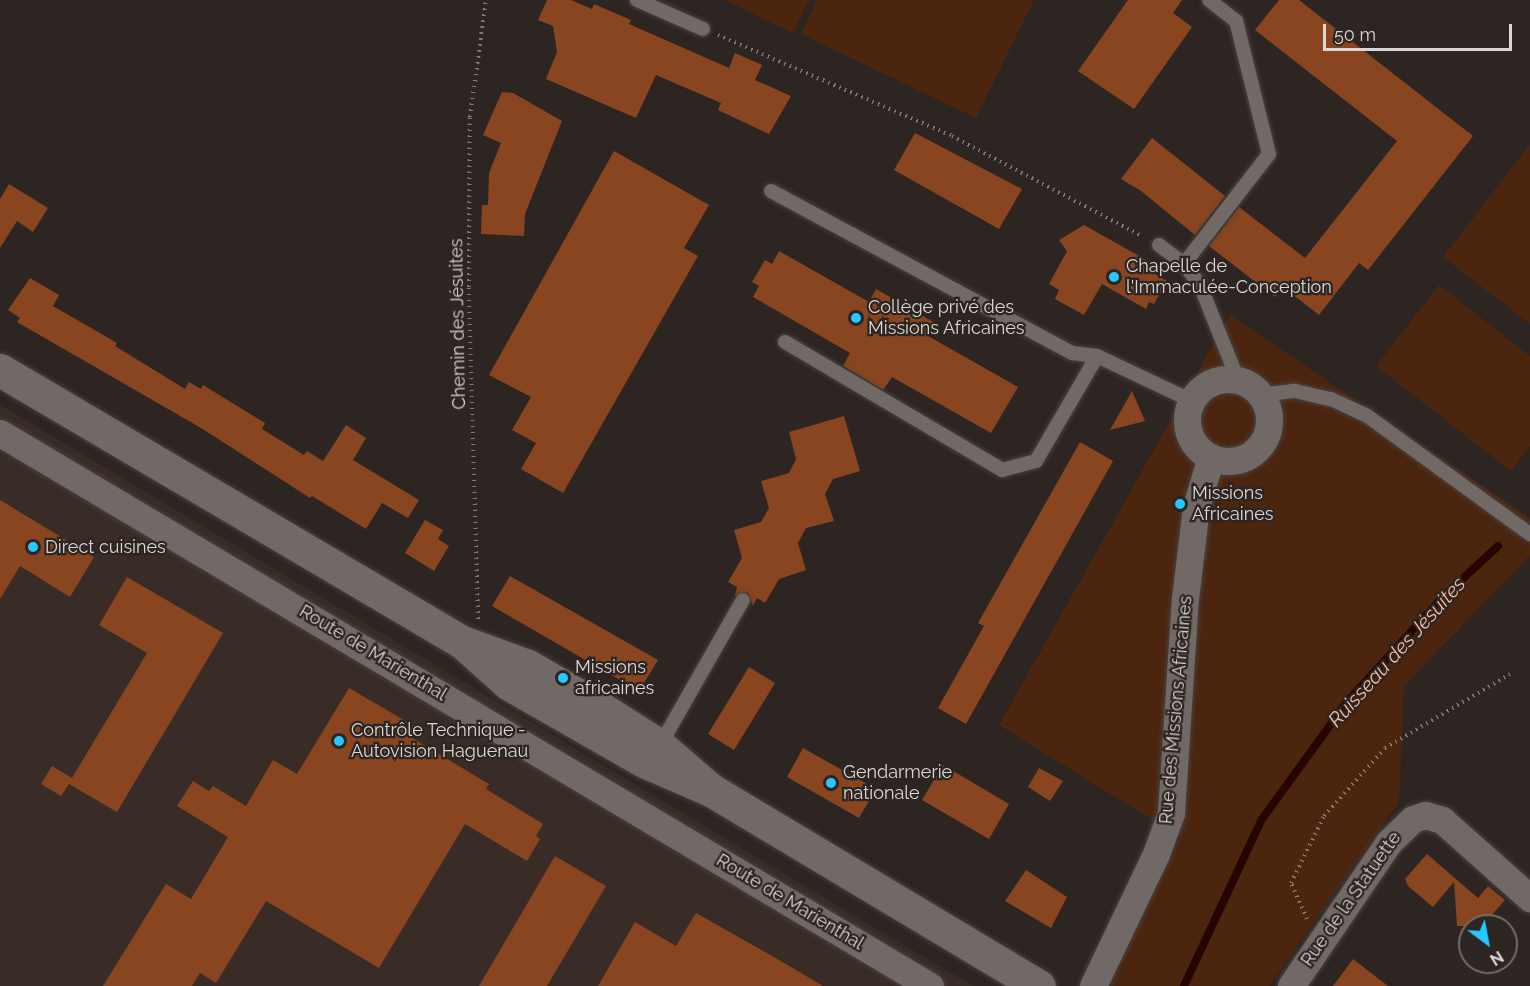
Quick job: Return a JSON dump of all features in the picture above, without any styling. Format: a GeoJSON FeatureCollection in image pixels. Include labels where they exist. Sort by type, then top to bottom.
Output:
{"type":"FeatureCollection","features":[{"type":"Feature","properties":{"kind":"street"},"geometry":{"type":"LineString","coordinates":[[0,370],[462,642],[528,666],[711,790],[1039,986]]}},
{"type":"Feature","properties":{"kind":"street"},"geometry":{"type":"LineString","coordinates":[[1212,383],[1249,387],[1269,420],[1260,446],[1238,460],[1211,457],[1196,444],[1188,427],[1192,400],[1212,383]]}},
{"type":"Feature","properties":{"kind":"street","name":"Route de Marienthal"},"geometry":{"type":"LineString","coordinates":[[0,433],[930,986]]}},
{"type":"Feature","properties":{"kind":"street","name":"Rue des Missions Africaines"},"geometry":{"type":"LineString","coordinates":[[1093,986],[1156,854],[1171,813],[1185,600],[1196,507],[1211,457]]}},
{"type":"Feature","properties":{"kind":"street","name":"Rue de la Statuette"},"geometry":{"type":"LineString","coordinates":[[1291,986],[1318,943],[1389,842],[1403,825],[1425,814],[1442,820],[1530,898]]}},
{"type":"Feature","properties":{"kind":"lane"},"geometry":{"type":"LineString","coordinates":[[637,0],[704,29]]}},
{"type":"Feature","properties":{"kind":"lane"},"geometry":{"type":"LineString","coordinates":[[1184,264],[1269,154],[1236,21],[1209,0]]}},
{"type":"Feature","properties":{"kind":"lane"},"geometry":{"type":"LineString","coordinates":[[771,191],[1072,353],[1097,356],[1192,400]]}},
{"type":"Feature","properties":{"kind":"lane"},"geometry":{"type":"LineString","coordinates":[[1159,245],[1184,264],[1200,285],[1249,387],[1294,391],[1331,399],[1366,415],[1530,534]]}},
{"type":"Feature","properties":{"kind":"lane"},"geometry":{"type":"LineString","coordinates":[[785,342],[1002,470],[1036,461],[1097,356]]}},
{"type":"Feature","properties":{"kind":"lane"},"geometry":{"type":"LineString","coordinates":[[655,754],[743,600]]}},
{"type":"Feature","properties":{"kind":"path","name":"Chemin des Jésuites"},"geometry":{"type":"LineString","coordinates":[[462,642],[478,620],[469,287],[470,117],[486,0]]}},
{"type":"Feature","properties":{"kind":"path"},"geometry":{"type":"LineString","coordinates":[[704,29],[952,136],[1159,245]]}},
{"type":"Feature","properties":{"kind":"path"},"geometry":{"type":"LineString","coordinates":[[1318,943],[1291,882],[1324,816],[1385,748],[1510,674]]}},
{"type":"Feature","properties":{"kind":"shaded area"},"geometry":{"type":"Polygon","coordinates":[[[725,0],[809,0],[793,33],[725,0]]]}},
{"type":"Feature","properties":{"kind":"shaded area"},"geometry":{"type":"Polygon","coordinates":[[[817,0],[1034,0],[976,118],[801,34],[817,0]]]}},
{"type":"Feature","properties":{"kind":"shaded area"},"geometry":{"type":"Polygon","coordinates":[[[1530,144],[1530,324],[1443,257],[1530,144]]]}},
{"type":"Feature","properties":{"kind":"shaded area"},"geometry":{"type":"Polygon","coordinates":[[[1439,285],[1530,356],[1530,446],[1511,471],[1376,366],[1439,285]]]}},
{"type":"Feature","properties":{"kind":"shaded area"},"geometry":{"type":"Polygon","coordinates":[[[1230,315],[1530,518],[1530,555],[1404,686],[1399,802],[1269,986],[1110,986],[1180,837],[999,725],[1230,315]]]}},
{"type":"Feature","properties":{"kind":"shaded area"},"geometry":{"type":"Polygon","coordinates":[[[0,405],[973,986],[0,986],[0,405]]]}},
{"type":"Feature","properties":{"kind":"building"},"geometry":{"type":"Polygon","coordinates":[[[547,0],[571,0],[592,9],[594,4],[631,20],[629,24],[729,68],[735,53],[762,65],[755,80],[791,96],[769,134],[718,110],[721,103],[656,75],[636,118],[546,79],[557,52],[553,26],[538,20],[547,0]]]}},
{"type":"Feature","properties":{"kind":"building"},"geometry":{"type":"Polygon","coordinates":[[[1128,0],[1182,0],[1173,13],[1192,27],[1134,109],[1078,71],[1128,0]]]}},
{"type":"Feature","properties":{"kind":"building"},"geometry":{"type":"Polygon","coordinates":[[[1279,0],[1299,0],[1473,136],[1368,270],[1359,263],[1319,315],[1283,287],[1275,297],[1209,246],[1239,207],[1305,258],[1397,141],[1255,30],[1279,0]]]}},
{"type":"Feature","properties":{"kind":"building"},"geometry":{"type":"Polygon","coordinates":[[[502,92],[513,93],[562,121],[525,214],[524,236],[481,234],[482,205],[488,205],[489,173],[501,143],[483,135],[502,92]]]}},
{"type":"Feature","properties":{"kind":"building"},"geometry":{"type":"Polygon","coordinates":[[[915,133],[1022,189],[999,229],[894,170],[915,133]]]}},
{"type":"Feature","properties":{"kind":"building"},"geometry":{"type":"Polygon","coordinates":[[[1152,138],[1225,196],[1195,235],[1141,191],[1121,179],[1152,138]]]}},
{"type":"Feature","properties":{"kind":"building"},"geometry":{"type":"Polygon","coordinates":[[[614,151],[709,205],[684,248],[698,256],[563,493],[521,469],[536,443],[512,430],[531,397],[489,375],[614,151]]]}},
{"type":"Feature","properties":{"kind":"building"},"geometry":{"type":"Polygon","coordinates":[[[9,184],[48,208],[33,232],[17,221],[0,248],[0,199],[9,184]]]}},
{"type":"Feature","properties":{"kind":"building","name":"Chapelle de l'Immaculée-Conception"},"geometry":{"type":"Polygon","coordinates":[[[1084,225],[1157,266],[1153,273],[1167,281],[1154,304],[1149,302],[1146,309],[1102,284],[1084,315],[1055,299],[1059,290],[1049,284],[1067,251],[1059,240],[1084,225]]]}},
{"type":"Feature","properties":{"kind":"building"},"geometry":{"type":"Polygon","coordinates":[[[779,251],[869,302],[876,289],[935,323],[928,336],[1018,387],[991,433],[892,377],[883,390],[843,366],[850,353],[753,297],[759,286],[752,282],[765,260],[772,264],[779,251]]]}},
{"type":"Feature","properties":{"kind":"building"},"geometry":{"type":"Polygon","coordinates":[[[30,278],[59,295],[53,306],[117,343],[115,346],[185,389],[189,382],[201,389],[203,385],[265,423],[262,429],[304,455],[307,451],[323,461],[346,425],[366,438],[353,460],[419,500],[408,518],[382,503],[366,529],[312,496],[310,498],[201,428],[17,322],[20,318],[8,310],[30,278]]]}},
{"type":"Feature","properties":{"kind":"building"},"geometry":{"type":"Polygon","coordinates":[[[1132,391],[1145,421],[1110,430],[1132,391]]]}},
{"type":"Feature","properties":{"kind":"building"},"geometry":{"type":"Polygon","coordinates":[[[844,416],[860,471],[833,479],[825,494],[834,521],[806,528],[798,543],[806,570],[779,579],[765,603],[757,598],[753,606],[748,593],[735,596],[737,587],[728,582],[742,558],[734,530],[761,522],[769,508],[761,481],[789,473],[796,459],[789,432],[844,416]]]}},
{"type":"Feature","properties":{"kind":"building"},"geometry":{"type":"Polygon","coordinates":[[[1080,442],[1113,461],[966,724],[938,708],[984,626],[978,623],[1080,442]]]}},
{"type":"Feature","properties":{"kind":"building"},"geometry":{"type":"Polygon","coordinates":[[[0,500],[94,557],[70,597],[20,566],[0,599],[0,500]]]}},
{"type":"Feature","properties":{"kind":"building"},"geometry":{"type":"Polygon","coordinates":[[[425,520],[443,530],[438,539],[449,546],[434,571],[405,553],[425,520]]]}},
{"type":"Feature","properties":{"kind":"building"},"geometry":{"type":"Polygon","coordinates":[[[510,576],[658,660],[639,691],[492,606],[510,576]]]}},
{"type":"Feature","properties":{"kind":"building"},"geometry":{"type":"Polygon","coordinates":[[[127,577],[223,633],[117,812],[69,784],[61,796],[41,784],[52,766],[72,778],[147,653],[99,625],[127,577]]]}},
{"type":"Feature","properties":{"kind":"building"},"geometry":{"type":"Polygon","coordinates":[[[749,667],[775,683],[734,750],[708,734],[749,667]]]}},
{"type":"Feature","properties":{"kind":"building"},"geometry":{"type":"Polygon","coordinates":[[[349,688],[414,726],[409,736],[489,784],[486,789],[543,824],[536,836],[540,839],[527,861],[465,824],[379,968],[266,901],[216,983],[200,973],[192,986],[103,986],[166,884],[191,899],[228,837],[177,806],[193,781],[209,791],[213,786],[246,806],[273,760],[297,774],[349,688]]]}},
{"type":"Feature","properties":{"kind":"building","name":"Gendarmerie nationale"},"geometry":{"type":"Polygon","coordinates":[[[803,748],[876,789],[859,818],[787,777],[803,748]]]}},
{"type":"Feature","properties":{"kind":"building"},"geometry":{"type":"Polygon","coordinates":[[[943,765],[1009,804],[989,839],[922,800],[943,765]]]}},
{"type":"Feature","properties":{"kind":"building"},"geometry":{"type":"Polygon","coordinates":[[[1039,768],[1063,781],[1050,801],[1028,787],[1039,768]]]}},
{"type":"Feature","properties":{"kind":"building"},"geometry":{"type":"Polygon","coordinates":[[[1427,854],[1478,898],[1488,886],[1505,900],[1493,914],[1458,914],[1457,926],[1454,882],[1433,907],[1408,886],[1405,879],[1427,854]]]}},
{"type":"Feature","properties":{"kind":"building"},"geometry":{"type":"Polygon","coordinates":[[[555,856],[606,886],[547,986],[479,986],[555,856]]]}},
{"type":"Feature","properties":{"kind":"building"},"geometry":{"type":"Polygon","coordinates":[[[1026,870],[1067,897],[1051,928],[1005,901],[1026,870]]]}},
{"type":"Feature","properties":{"kind":"building"},"geometry":{"type":"Polygon","coordinates":[[[696,913],[823,986],[598,986],[635,922],[676,946],[696,913]]]}},
{"type":"Feature","properties":{"kind":"building"},"geometry":{"type":"Polygon","coordinates":[[[1353,959],[1366,969],[1388,986],[1333,986],[1353,959]]]}},
{"type":"Feature","properties":{"kind":"waterway","name":"Ruisseau des Jésuites"},"geometry":{"type":"LineString","coordinates":[[1184,986],[1262,819],[1347,702],[1443,597],[1498,546]]}},
{"type":"Feature","properties":{"kind":"place","name":"Chapelle de l'Immaculée-Conception"},"geometry":{"type":"Point","coordinates":[1114,277]}},
{"type":"Feature","properties":{"kind":"place","name":"Collège privé des Missions Africaines"},"geometry":{"type":"Point","coordinates":[856,318]}},
{"type":"Feature","properties":{"kind":"place","name":"Missions Africaines"},"geometry":{"type":"Point","coordinates":[1180,504]}},
{"type":"Feature","properties":{"kind":"place","name":"Direct cuisines"},"geometry":{"type":"Point","coordinates":[33,547]}},
{"type":"Feature","properties":{"kind":"place","name":"Missions africaines"},"geometry":{"type":"Point","coordinates":[563,678]}},
{"type":"Feature","properties":{"kind":"place","name":"Contrôle Technique - Autovision Haguenau"},"geometry":{"type":"Point","coordinates":[339,741]}},
{"type":"Feature","properties":{"kind":"place","name":"Gendarmerie nationale"},"geometry":{"type":"Point","coordinates":[831,783]}}]}
